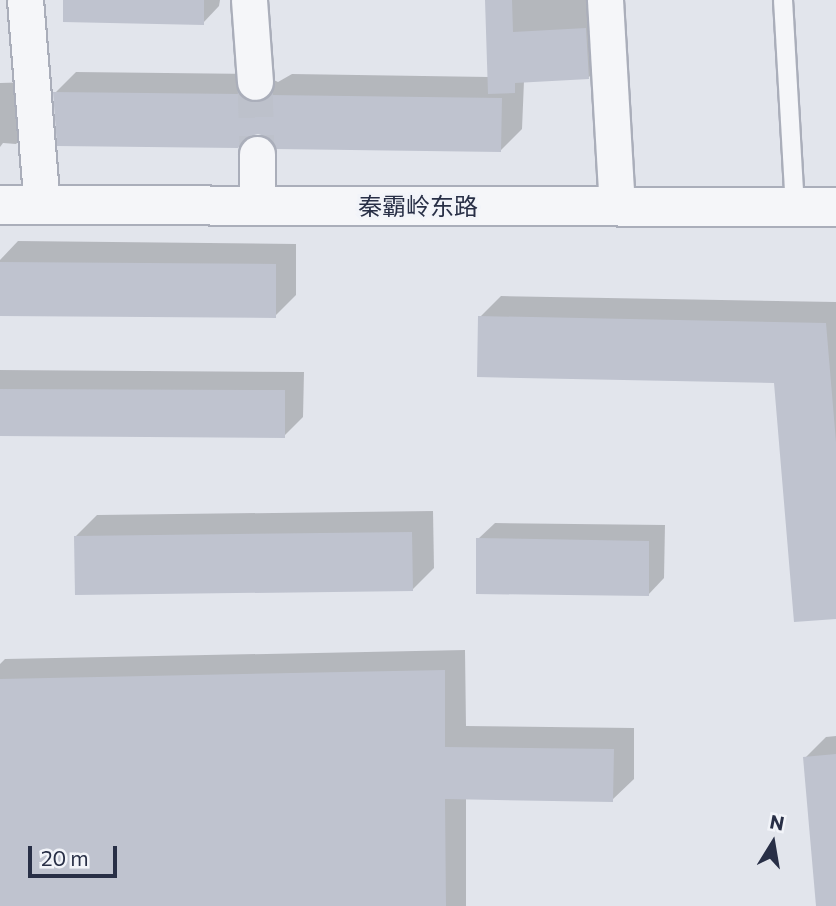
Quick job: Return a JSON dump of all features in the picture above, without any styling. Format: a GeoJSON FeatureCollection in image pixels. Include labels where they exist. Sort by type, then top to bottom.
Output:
{"type":"FeatureCollection","features":[{"type":"Feature","properties":{"kind":"street"},"geometry":{"type":"LineString","coordinates":[[25,0],[40,199]]}},
{"type":"Feature","properties":{"kind":"street"},"geometry":{"type":"LineString","coordinates":[[248,0],[255,82]]}},
{"type":"Feature","properties":{"kind":"street"},"geometry":{"type":"LineString","coordinates":[[605,0],[617,200]]}},
{"type":"Feature","properties":{"kind":"street"},"geometry":{"type":"LineString","coordinates":[[257,154],[257,199]]}},
{"type":"Feature","properties":{"kind":"street","name":"秦霸岭东路"},"geometry":{"type":"LineString","coordinates":[[0,192],[40,199]]}},
{"type":"Feature","properties":{"kind":"street","name":"秦霸岭东路"},"geometry":{"type":"LineString","coordinates":[[0,205],[40,199],[795,200],[836,193]]}},
{"type":"Feature","properties":{"kind":"street","name":"秦霸岭东路"},"geometry":{"type":"LineString","coordinates":[[795,200],[836,207]]}},
{"type":"Feature","properties":{"kind":"lane"},"geometry":{"type":"LineString","coordinates":[[783,0],[795,200]]}},
{"type":"Feature","properties":{"kind":"building"},"geometry":{"type":"Polygon","coordinates":[[[63,0],[204,0],[204,25],[63,22],[63,0]]]}},
{"type":"Feature","properties":{"kind":"building"},"geometry":{"type":"Polygon","coordinates":[[[485,0],[512,0],[513,32],[586,28],[589,79],[515,83],[515,93],[488,94],[485,0]]]}},
{"type":"Feature","properties":{"kind":"building"},"geometry":{"type":"Polygon","coordinates":[[[53,92],[240,94],[256,102],[270,95],[502,98],[501,152],[276,149],[268,137],[258,134],[246,137],[238,148],[57,146],[53,92]]]}},
{"type":"Feature","properties":{"kind":"building"},"geometry":{"type":"Polygon","coordinates":[[[0,262],[276,264],[276,318],[0,316],[0,262]]]}},
{"type":"Feature","properties":{"kind":"building"},"geometry":{"type":"Polygon","coordinates":[[[478,316],[826,323],[836,442],[836,619],[794,622],[774,383],[477,377],[478,316]]]}},
{"type":"Feature","properties":{"kind":"building"},"geometry":{"type":"Polygon","coordinates":[[[0,389],[285,390],[285,438],[0,436],[0,389]]]}},
{"type":"Feature","properties":{"kind":"building"},"geometry":{"type":"Polygon","coordinates":[[[412,532],[413,591],[75,595],[74,536],[412,532]]]}},
{"type":"Feature","properties":{"kind":"building"},"geometry":{"type":"Polygon","coordinates":[[[476,538],[649,541],[649,596],[476,594],[476,538]]]}},
{"type":"Feature","properties":{"kind":"building"},"geometry":{"type":"Polygon","coordinates":[[[445,670],[445,747],[614,749],[613,802],[445,799],[446,906],[0,906],[0,679],[445,670]]]}},
{"type":"Feature","properties":{"kind":"building"},"geometry":{"type":"Polygon","coordinates":[[[836,754],[836,906],[816,906],[803,757],[836,754]]]}},
{"type":"Feature","properties":{"kind":"tunnel"},"geometry":{"type":"LineString","coordinates":[[255,82],[257,154]]}}]}
